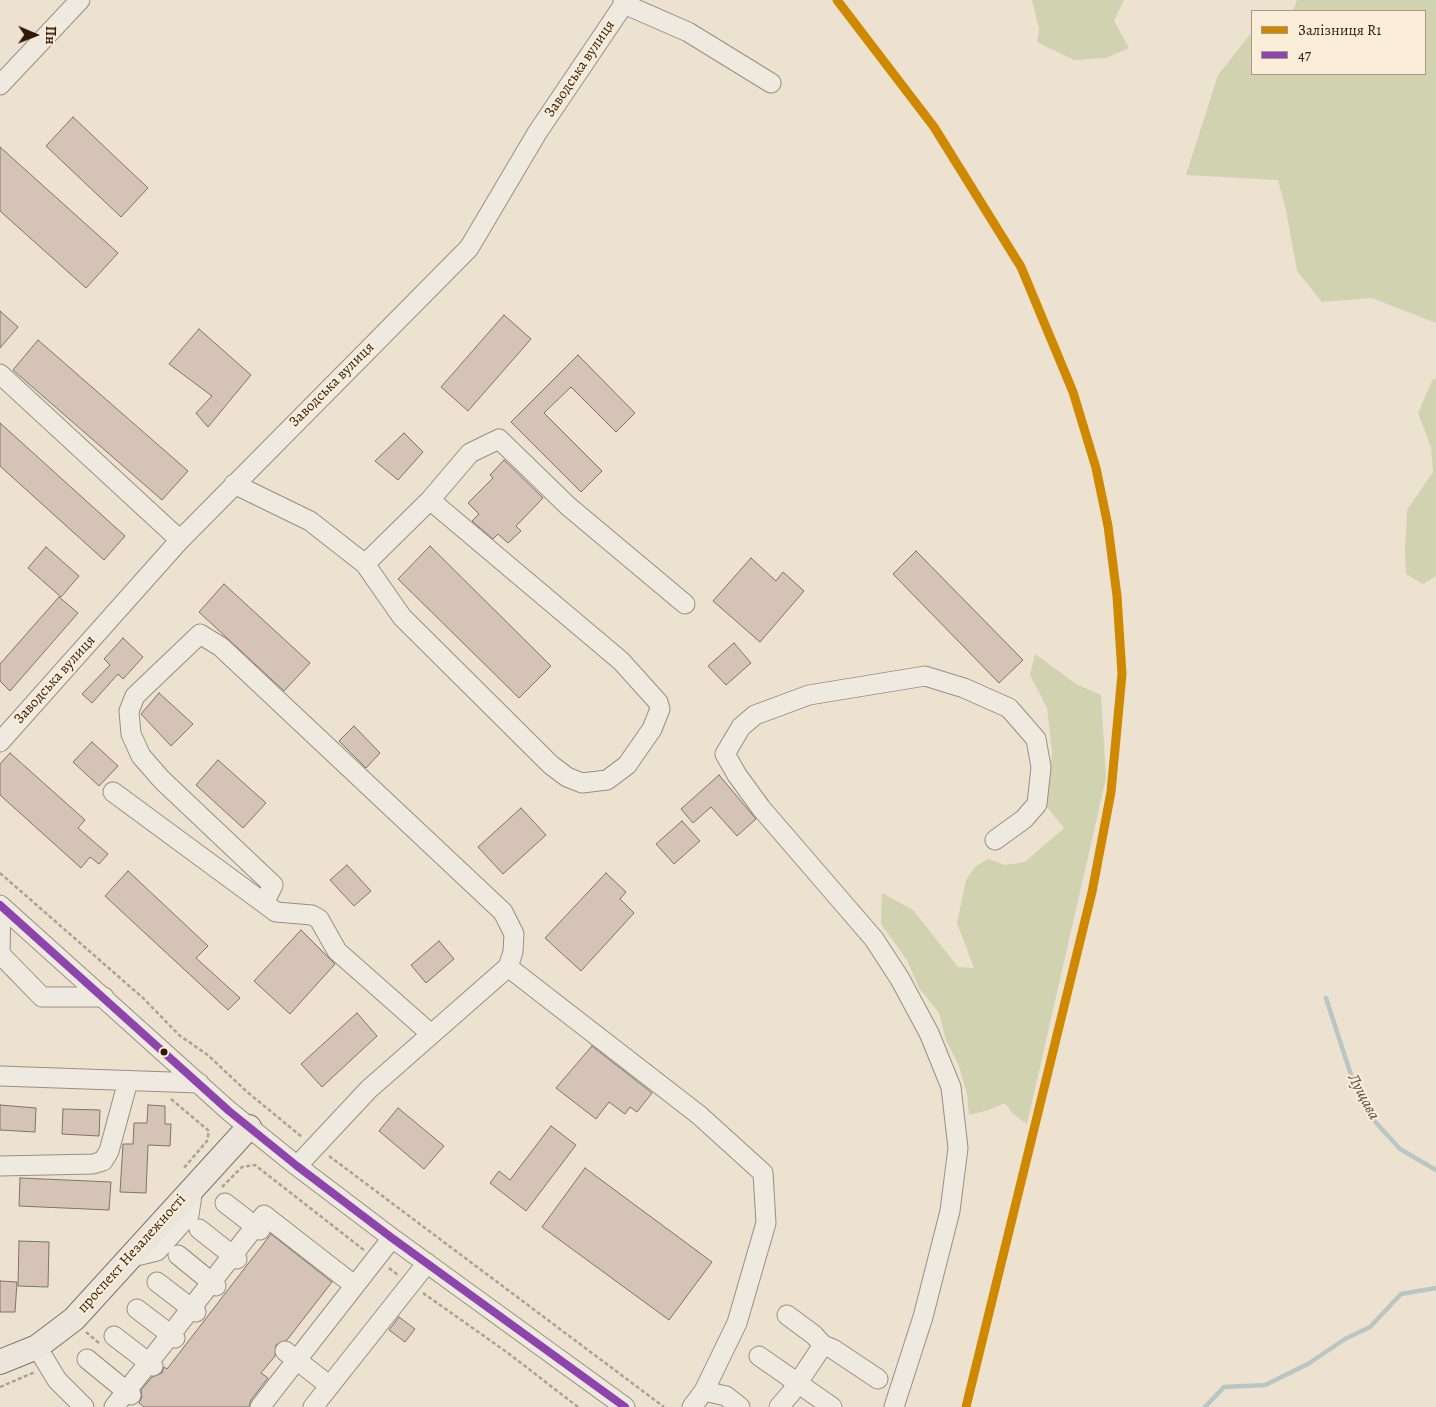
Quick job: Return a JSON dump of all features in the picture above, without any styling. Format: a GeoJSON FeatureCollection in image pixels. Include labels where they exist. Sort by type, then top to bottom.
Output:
{"type":"FeatureCollection","features":[{"type":"Feature","properties":{"kind":"main road","name":"проспект Незалежності"},"geometry":{"type":"LineString","coordinates":[[0,1362],[42,1356],[128,1258],[249,1127]]}},
{"type":"Feature","properties":{"kind":"street"},"geometry":{"type":"LineString","coordinates":[[0,85],[80,0]]}},
{"type":"Feature","properties":{"kind":"street"},"geometry":{"type":"LineString","coordinates":[[623,2],[688,32],[772,82]]}},
{"type":"Feature","properties":{"kind":"street","name":"Заводська вулиця"},"geometry":{"type":"LineString","coordinates":[[0,742],[180,540],[469,248],[537,132],[623,2]]}},
{"type":"Feature","properties":{"kind":"street"},"geometry":{"type":"LineString","coordinates":[[0,374],[180,540]]}},
{"type":"Feature","properties":{"kind":"street"},"geometry":{"type":"LineString","coordinates":[[365,564],[430,500],[470,453],[499,439],[568,506],[685,604]]}},
{"type":"Feature","properties":{"kind":"street"},"geometry":{"type":"LineString","coordinates":[[234,484],[310,522],[365,564],[402,617],[551,765],[567,777],[582,783],[607,780],[626,765],[652,729],[660,709],[658,702],[621,661],[430,500]]}},
{"type":"Feature","properties":{"kind":"street"},"geometry":{"type":"LineString","coordinates":[[264,903],[273,884],[162,780],[141,756],[131,734],[129,711],[135,696],[200,634],[221,647],[503,912],[514,934],[513,952],[508,967],[369,1089],[297,1166]]}},
{"type":"Feature","properties":{"kind":"street"},"geometry":{"type":"LineString","coordinates":[[894,1407],[923,1317],[950,1211],[958,1148],[951,1087],[929,1033],[900,979],[874,939],[761,808],[736,775],[725,754],[741,727],[755,715],[809,695],[926,676],[979,694],[1010,708],[1036,739],[1041,767],[1037,804],[1024,819],[995,840]]}},
{"type":"Feature","properties":{"kind":"street"},"geometry":{"type":"LineString","coordinates":[[113,792],[276,912],[312,915],[319,919],[337,951],[431,1034]]}},
{"type":"Feature","properties":{"kind":"street"},"geometry":{"type":"LineString","coordinates":[[0,905],[0,954],[42,997],[104,996]]}},
{"type":"Feature","properties":{"kind":"street"},"geometry":{"type":"LineString","coordinates":[[0,905],[249,1127],[297,1166],[392,1238],[625,1407]]}},
{"type":"Feature","properties":{"kind":"street"},"geometry":{"type":"LineString","coordinates":[[508,967],[699,1115],[763,1173],[766,1223],[737,1323],[704,1392],[692,1407]]}},
{"type":"Feature","properties":{"kind":"street"},"geometry":{"type":"LineString","coordinates":[[0,1076],[199,1083]]}},
{"type":"Feature","properties":{"kind":"street"},"geometry":{"type":"LineString","coordinates":[[0,1166],[93,1164],[103,1160],[109,1151],[128,1081]]}},
{"type":"Feature","properties":{"kind":"street"},"geometry":{"type":"LineString","coordinates":[[224,1195],[352,1287]]}},
{"type":"Feature","properties":{"kind":"street"},"geometry":{"type":"LineString","coordinates":[[114,1407],[126,1398],[262,1224]]}},
{"type":"Feature","properties":{"kind":"street"},"geometry":{"type":"LineString","coordinates":[[199,1229],[235,1257]]}},
{"type":"Feature","properties":{"kind":"street"},"geometry":{"type":"LineString","coordinates":[[260,1407],[291,1355],[352,1287],[392,1238]]}},
{"type":"Feature","properties":{"kind":"street"},"geometry":{"type":"LineString","coordinates":[[178,1255],[214,1284]]}},
{"type":"Feature","properties":{"kind":"street"},"geometry":{"type":"LineString","coordinates":[[314,1407],[427,1263]]}},
{"type":"Feature","properties":{"kind":"street"},"geometry":{"type":"LineString","coordinates":[[157,1282],[194,1310]]}},
{"type":"Feature","properties":{"kind":"street"},"geometry":{"type":"LineString","coordinates":[[137,1309],[173,1336]]}},
{"type":"Feature","properties":{"kind":"street"},"geometry":{"type":"LineString","coordinates":[[787,1315],[814,1335],[823,1345],[833,1349],[878,1379]]}},
{"type":"Feature","properties":{"kind":"street"},"geometry":{"type":"LineString","coordinates":[[114,1336],[151,1364]]}},
{"type":"Feature","properties":{"kind":"street"},"geometry":{"type":"LineString","coordinates":[[779,1407],[823,1345]]}},
{"type":"Feature","properties":{"kind":"street"},"geometry":{"type":"LineString","coordinates":[[291,1355],[330,1386]]}},
{"type":"Feature","properties":{"kind":"street"},"geometry":{"type":"LineString","coordinates":[[42,1356],[57,1380],[84,1407]]}},
{"type":"Feature","properties":{"kind":"street"},"geometry":{"type":"LineString","coordinates":[[759,1356],[832,1407]]}},
{"type":"Feature","properties":{"kind":"street"},"geometry":{"type":"LineString","coordinates":[[87,1359],[126,1398]]}},
{"type":"Feature","properties":{"kind":"street"},"geometry":{"type":"LineString","coordinates":[[704,1392],[726,1396],[740,1407]]}},
{"type":"Feature","properties":{"kind":"path"},"geometry":{"type":"LineString","coordinates":[[0,873],[143,998],[179,1036],[209,1056],[285,1124],[664,1407]]}},
{"type":"Feature","properties":{"kind":"path"},"geometry":{"type":"LineString","coordinates":[[224,1195],[242,1167],[255,1165],[374,1258],[508,1353],[578,1407]]}},
{"type":"Feature","properties":{"kind":"path"},"geometry":{"type":"LineString","coordinates":[[0,1388],[42,1356]]}},
{"type":"Feature","properties":{"kind":"green space"},"geometry":{"type":"Polygon","coordinates":[[[1032,0],[1124,0],[1114,21],[1129,48],[1106,58],[1074,60],[1037,42],[1039,29],[1032,0]]]}},
{"type":"Feature","properties":{"kind":"green space"},"geometry":{"type":"Polygon","coordinates":[[[1297,0],[1436,0],[1436,323],[1372,298],[1322,302],[1297,271],[1286,210],[1278,180],[1186,175],[1218,75],[1251,33],[1251,75],[1426,75],[1426,10],[1292,10],[1297,0]]]}},
{"type":"Feature","properties":{"kind":"green space"},"geometry":{"type":"Polygon","coordinates":[[[1433,379],[1436,379],[1436,576],[1423,584],[1406,574],[1405,549],[1407,510],[1433,472],[1431,447],[1418,413],[1433,379]]]}},
{"type":"Feature","properties":{"kind":"green space"},"geometry":{"type":"Polygon","coordinates":[[[1035,654],[1076,684],[1101,695],[1106,778],[1027,1124],[1013,1114],[1005,1103],[989,1110],[969,1115],[967,1094],[959,1066],[946,1040],[939,1013],[919,988],[907,960],[881,924],[882,893],[913,910],[958,967],[974,968],[957,923],[966,880],[976,866],[989,859],[1005,865],[1025,862],[1064,828],[1046,806],[1052,752],[1047,708],[1030,675],[1035,654]]]}},
{"type":"Feature","properties":{"kind":"building"},"geometry":{"type":"Polygon","coordinates":[[[73,117],[148,188],[121,217],[46,146],[73,117]]]}},
{"type":"Feature","properties":{"kind":"building"},"geometry":{"type":"Polygon","coordinates":[[[0,147],[118,253],[86,288],[0,211],[0,147]]]}},
{"type":"Feature","properties":{"kind":"building"},"geometry":{"type":"Polygon","coordinates":[[[0,311],[18,327],[0,348],[0,311]]]}},
{"type":"Feature","properties":{"kind":"building"},"geometry":{"type":"Polygon","coordinates":[[[504,315],[531,339],[468,411],[441,387],[504,315]]]}},
{"type":"Feature","properties":{"kind":"building"},"geometry":{"type":"Polygon","coordinates":[[[199,329],[251,375],[208,427],[196,413],[212,396],[169,364],[199,329]]]}},
{"type":"Feature","properties":{"kind":"building"},"geometry":{"type":"Polygon","coordinates":[[[38,340],[188,471],[162,500],[13,370],[38,340]]]}},
{"type":"Feature","properties":{"kind":"building"},"geometry":{"type":"Polygon","coordinates":[[[578,355],[635,413],[616,432],[571,387],[544,413],[602,471],[581,492],[511,422],[578,355]]]}},
{"type":"Feature","properties":{"kind":"building"},"geometry":{"type":"Polygon","coordinates":[[[0,423],[125,536],[104,560],[0,466],[0,423]]]}},
{"type":"Feature","properties":{"kind":"building"},"geometry":{"type":"Polygon","coordinates":[[[404,433],[423,452],[398,480],[375,461],[404,433]]]}},
{"type":"Feature","properties":{"kind":"building"},"geometry":{"type":"Polygon","coordinates":[[[504,460],[543,498],[516,526],[521,531],[508,543],[498,534],[493,539],[472,521],[479,514],[468,503],[493,478],[490,475],[504,460]]]}},
{"type":"Feature","properties":{"kind":"building"},"geometry":{"type":"Polygon","coordinates":[[[430,546],[551,666],[519,698],[398,579],[430,546]]]}},
{"type":"Feature","properties":{"kind":"building"},"geometry":{"type":"Polygon","coordinates":[[[46,547],[79,576],[61,597],[28,568],[46,547]]]}},
{"type":"Feature","properties":{"kind":"building"},"geometry":{"type":"Polygon","coordinates":[[[916,551],[1023,660],[999,683],[893,574],[916,551]]]}},
{"type":"Feature","properties":{"kind":"building"},"geometry":{"type":"Polygon","coordinates":[[[751,558],[776,581],[783,572],[804,591],[760,642],[713,601],[751,558]]]}},
{"type":"Feature","properties":{"kind":"building"},"geometry":{"type":"Polygon","coordinates":[[[224,584],[310,663],[284,691],[199,612],[224,584]]]}},
{"type":"Feature","properties":{"kind":"building"},"geometry":{"type":"Polygon","coordinates":[[[59,597],[78,613],[10,691],[0,681],[0,664],[59,597]]]}},
{"type":"Feature","properties":{"kind":"building"},"geometry":{"type":"Polygon","coordinates":[[[123,638],[143,657],[123,679],[118,674],[92,703],[82,694],[110,665],[104,659],[123,638]]]}},
{"type":"Feature","properties":{"kind":"building"},"geometry":{"type":"Polygon","coordinates":[[[734,643],[751,663],[726,685],[708,666],[734,643]]]}},
{"type":"Feature","properties":{"kind":"building"},"geometry":{"type":"Polygon","coordinates":[[[159,693],[193,724],[171,746],[141,714],[159,693]]]}},
{"type":"Feature","properties":{"kind":"building"},"geometry":{"type":"Polygon","coordinates":[[[354,726],[380,753],[366,768],[339,741],[354,726]]]}},
{"type":"Feature","properties":{"kind":"building"},"geometry":{"type":"Polygon","coordinates":[[[92,742],[118,766],[99,786],[73,762],[92,742]]]}},
{"type":"Feature","properties":{"kind":"building"},"geometry":{"type":"Polygon","coordinates":[[[10,753],[85,820],[78,828],[108,854],[99,864],[90,857],[81,868],[0,795],[0,764],[10,753]]]}},
{"type":"Feature","properties":{"kind":"building"},"geometry":{"type":"Polygon","coordinates":[[[218,760],[266,803],[243,828],[196,785],[218,760]]]}},
{"type":"Feature","properties":{"kind":"building"},"geometry":{"type":"Polygon","coordinates":[[[719,775],[756,819],[737,836],[711,807],[693,823],[681,809],[719,775]]]}},
{"type":"Feature","properties":{"kind":"building"},"geometry":{"type":"Polygon","coordinates":[[[521,808],[546,835],[503,874],[478,847],[521,808]]]}},
{"type":"Feature","properties":{"kind":"building"},"geometry":{"type":"Polygon","coordinates":[[[682,821],[700,841],[674,864],[656,844],[682,821]]]}},
{"type":"Feature","properties":{"kind":"building"},"geometry":{"type":"Polygon","coordinates":[[[347,865],[371,891],[354,906],[330,880],[347,865]]]}},
{"type":"Feature","properties":{"kind":"building"},"geometry":{"type":"Polygon","coordinates":[[[128,871],[208,946],[196,958],[240,998],[228,1010],[105,896],[128,871]]]}},
{"type":"Feature","properties":{"kind":"building"},"geometry":{"type":"Polygon","coordinates":[[[606,873],[626,892],[620,899],[634,913],[581,971],[545,938],[606,873]]]}},
{"type":"Feature","properties":{"kind":"building"},"geometry":{"type":"Polygon","coordinates":[[[301,930],[335,964],[290,1014],[254,981],[301,930]]]}},
{"type":"Feature","properties":{"kind":"building"},"geometry":{"type":"Polygon","coordinates":[[[439,941],[454,959],[426,983],[411,965],[439,941]]]}},
{"type":"Feature","properties":{"kind":"building"},"geometry":{"type":"Polygon","coordinates":[[[357,1013],[377,1036],[322,1087],[301,1064],[357,1013]]]}},
{"type":"Feature","properties":{"kind":"building"},"geometry":{"type":"Polygon","coordinates":[[[592,1046],[652,1093],[637,1112],[630,1107],[625,1114],[609,1102],[596,1119],[556,1088],[592,1046]]]}},
{"type":"Feature","properties":{"kind":"building"},"geometry":{"type":"Polygon","coordinates":[[[0,1105],[36,1108],[35,1132],[0,1130],[0,1105]]]}},
{"type":"Feature","properties":{"kind":"building"},"geometry":{"type":"Polygon","coordinates":[[[148,1105],[165,1106],[165,1124],[171,1124],[170,1146],[148,1145],[146,1193],[120,1192],[123,1144],[133,1144],[134,1123],[147,1123],[148,1105]]]}},
{"type":"Feature","properties":{"kind":"building"},"geometry":{"type":"Polygon","coordinates":[[[398,1108],[444,1146],[424,1169],[379,1131],[398,1108]]]}},
{"type":"Feature","properties":{"kind":"building"},"geometry":{"type":"Polygon","coordinates":[[[63,1109],[100,1110],[99,1136],[62,1134],[63,1109]]]}},
{"type":"Feature","properties":{"kind":"building"},"geometry":{"type":"Polygon","coordinates":[[[551,1126],[576,1145],[526,1211],[490,1183],[499,1171],[510,1180],[551,1126]]]}},
{"type":"Feature","properties":{"kind":"building"},"geometry":{"type":"Polygon","coordinates":[[[585,1168],[712,1262],[669,1320],[542,1227],[585,1168]]]}},
{"type":"Feature","properties":{"kind":"building"},"geometry":{"type":"Polygon","coordinates":[[[20,1178],[111,1182],[109,1210],[19,1206],[20,1178]]]}},
{"type":"Feature","properties":{"kind":"building"},"geometry":{"type":"Polygon","coordinates":[[[271,1234],[332,1282],[287,1340],[276,1345],[275,1356],[261,1373],[268,1378],[251,1400],[249,1407],[144,1407],[139,1403],[142,1397],[141,1390],[152,1377],[162,1373],[164,1367],[167,1369],[271,1234]]]}},
{"type":"Feature","properties":{"kind":"building"},"geometry":{"type":"Polygon","coordinates":[[[19,1241],[49,1242],[48,1287],[18,1286],[19,1241]]]}},
{"type":"Feature","properties":{"kind":"building"},"geometry":{"type":"Polygon","coordinates":[[[0,1281],[17,1282],[15,1312],[0,1312],[0,1281]]]}},
{"type":"Feature","properties":{"kind":"building"},"geometry":{"type":"Polygon","coordinates":[[[399,1317],[415,1329],[405,1342],[389,1330],[399,1317]]]}},
{"type":"Feature","properties":{"kind":"waterway","name":"Лущава"},"geometry":{"type":"LineString","coordinates":[[1326,998],[1352,1078],[1370,1116],[1400,1149],[1436,1170]]}},
{"type":"Feature","properties":{"kind":"waterway"},"geometry":{"type":"LineString","coordinates":[[1205,1407],[1224,1387],[1265,1385],[1308,1364],[1345,1339],[1370,1327],[1401,1294],[1436,1288]]}},
{"type":"Feature","properties":{"kind":"rail line","name":"R1"},"geometry":{"type":"LineString","coordinates":[[837,0],[934,127],[1021,267],[1073,392],[1096,468],[1108,526],[1117,596],[1122,674],[1111,792],[1092,892],[966,1407]]}},
{"type":"Feature","properties":{"kind":"transit line","name":"47"},"geometry":{"type":"LineString","coordinates":[[0,905],[229,1111],[297,1166],[392,1238],[625,1407]]}}]}
